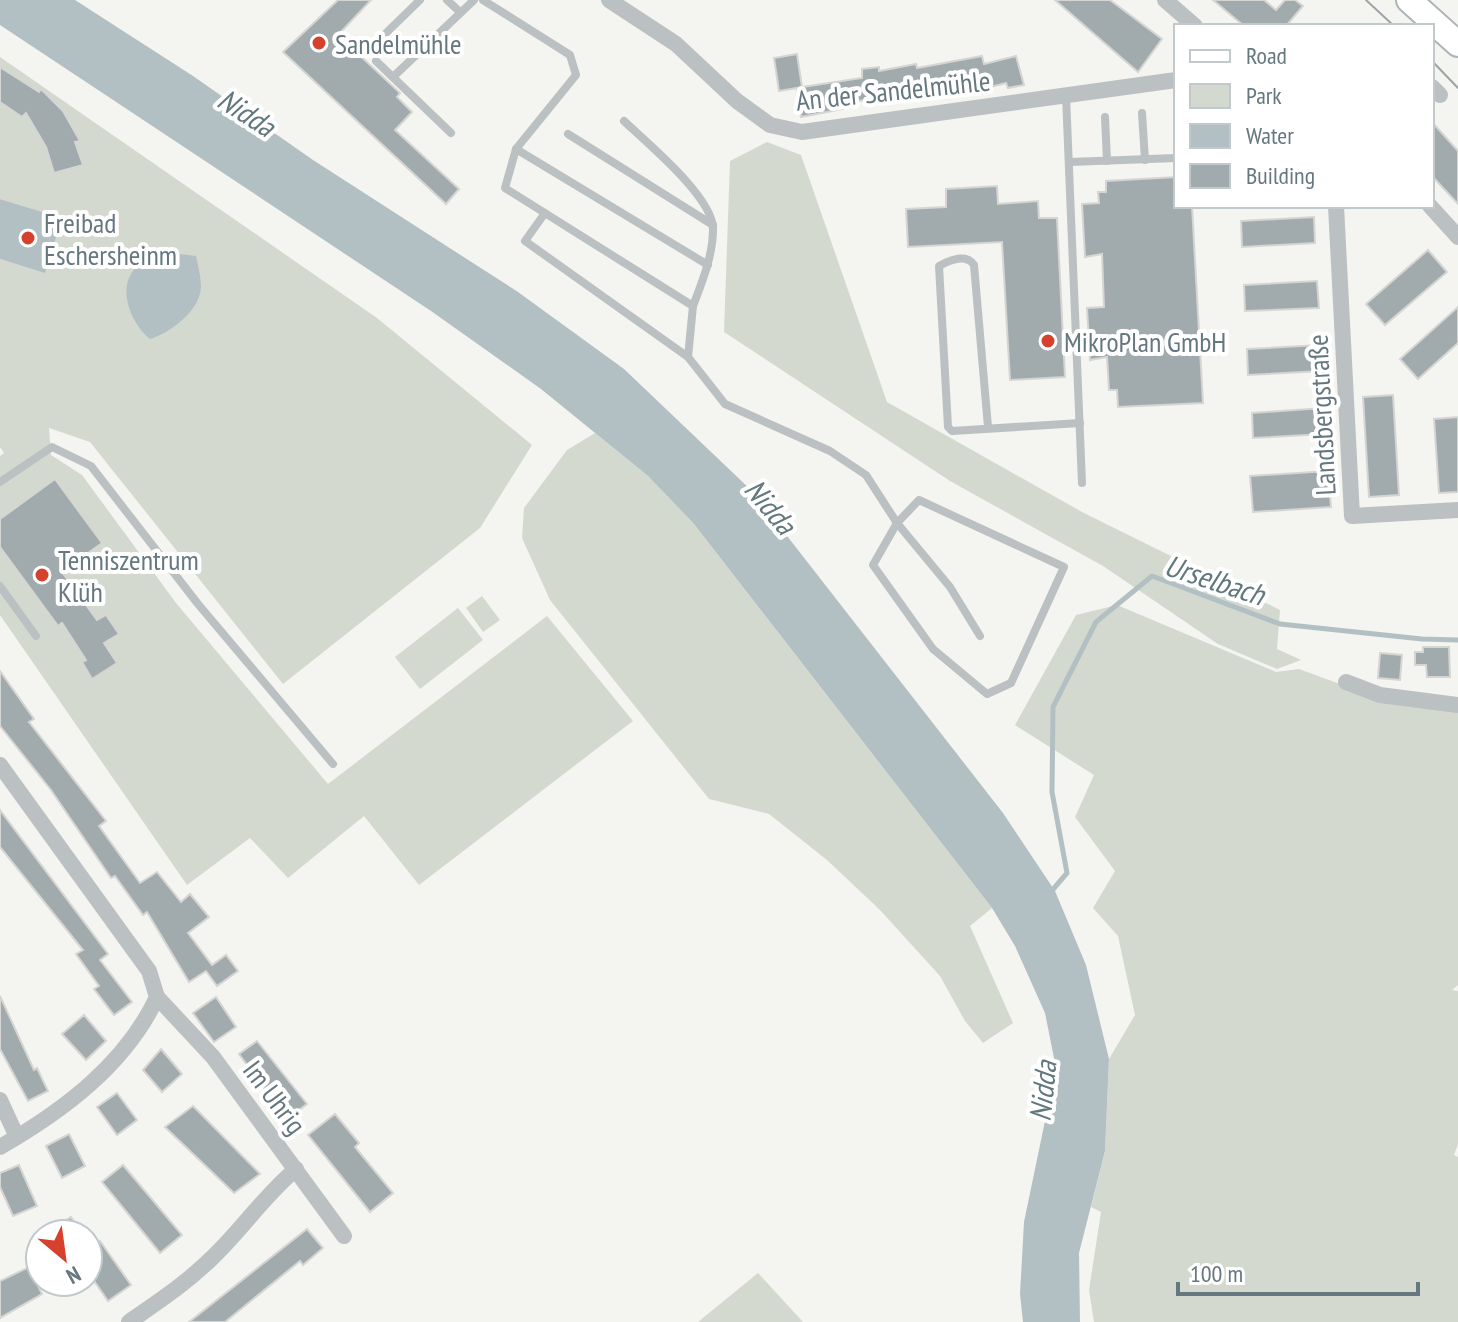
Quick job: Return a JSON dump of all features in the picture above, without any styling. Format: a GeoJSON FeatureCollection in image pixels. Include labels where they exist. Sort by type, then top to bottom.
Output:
{"type":"FeatureCollection","features":[{"type":"Feature","properties":{"kind":"street","name":"An der Sandelmühle"},"geometry":{"type":"LineString","coordinates":[[609,0],[676,44],[737,101],[770,125],[802,132],[1174,80]]}},
{"type":"Feature","properties":{"kind":"street"},"geometry":{"type":"LineString","coordinates":[[1165,0],[1193,24]]}},
{"type":"Feature","properties":{"kind":"street"},"geometry":{"type":"LineString","coordinates":[[1409,0],[1433,24]]}},
{"type":"Feature","properties":{"kind":"street"},"geometry":{"type":"LineString","coordinates":[[1434,25],[1457,42]]}},
{"type":"Feature","properties":{"kind":"street","name":"Landsbergstraße"},"geometry":{"type":"LineString","coordinates":[[1336,208],[1352,516],[1458,510]]}},
{"type":"Feature","properties":{"kind":"street"},"geometry":{"type":"LineString","coordinates":[[1432,208],[1458,237]]}},
{"type":"Feature","properties":{"kind":"street"},"geometry":{"type":"LineString","coordinates":[[1346,682],[1380,695],[1458,705]]}},
{"type":"Feature","properties":{"kind":"street","name":"Im Uhrig"},"geometry":{"type":"LineString","coordinates":[[0,765],[149,971],[157,987],[157,997],[213,1057],[344,1236]]}},
{"type":"Feature","properties":{"kind":"street"},"geometry":{"type":"LineString","coordinates":[[0,1147],[73,1099],[118,1057],[157,997]]}},
{"type":"Feature","properties":{"kind":"street"},"geometry":{"type":"LineString","coordinates":[[0,1100],[17,1137]]}},
{"type":"Feature","properties":{"kind":"street"},"geometry":{"type":"LineString","coordinates":[[129,1322],[192,1277],[239,1230],[266,1194],[296,1169]]}},
{"type":"Feature","properties":{"kind":"lane"},"geometry":{"type":"LineString","coordinates":[[382,37],[420,0]]}},
{"type":"Feature","properties":{"kind":"lane"},"geometry":{"type":"LineString","coordinates":[[447,0],[460,12]]}},
{"type":"Feature","properties":{"kind":"lane"},"geometry":{"type":"LineString","coordinates":[[393,77],[474,0]]}},
{"type":"Feature","properties":{"kind":"lane"},"geometry":{"type":"LineString","coordinates":[[483,0],[570,55],[576,75],[516,149],[505,188],[693,306]]}},
{"type":"Feature","properties":{"kind":"lane"},"geometry":{"type":"LineString","coordinates":[[376,61],[451,133]]}},
{"type":"Feature","properties":{"kind":"lane"},"geometry":{"type":"LineString","coordinates":[[1066,96],[1082,483]]}},
{"type":"Feature","properties":{"kind":"lane"},"geometry":{"type":"LineString","coordinates":[[1142,113],[1145,160]]}},
{"type":"Feature","properties":{"kind":"lane"},"geometry":{"type":"LineString","coordinates":[[1105,117],[1107,161]]}},
{"type":"Feature","properties":{"kind":"lane"},"geometry":{"type":"LineString","coordinates":[[624,121],[694,188],[713,226],[708,265],[693,306],[688,357]]}},
{"type":"Feature","properties":{"kind":"lane"},"geometry":{"type":"LineString","coordinates":[[568,134],[713,226]]}},
{"type":"Feature","properties":{"kind":"lane"},"geometry":{"type":"LineString","coordinates":[[516,149],[708,265]]}},
{"type":"Feature","properties":{"kind":"lane"},"geometry":{"type":"LineString","coordinates":[[1070,162],[1174,158]]}},
{"type":"Feature","properties":{"kind":"lane"},"geometry":{"type":"LineString","coordinates":[[545,213],[525,241],[688,357],[725,404],[830,451],[866,475],[897,523],[950,587],[980,636]]}},
{"type":"Feature","properties":{"kind":"lane"},"geometry":{"type":"LineString","coordinates":[[988,427],[974,265],[961,258],[948,260],[939,266],[948,427],[952,431],[1080,423]]}},
{"type":"Feature","properties":{"kind":"lane"},"geometry":{"type":"LineString","coordinates":[[0,482],[52,447],[91,466],[198,604],[333,764]]}},
{"type":"Feature","properties":{"kind":"lane"},"geometry":{"type":"LineString","coordinates":[[919,500],[1064,567],[1011,683],[987,694],[933,649],[890,589],[873,565],[897,523],[919,500]]}},
{"type":"Feature","properties":{"kind":"lane"},"geometry":{"type":"LineString","coordinates":[[0,586],[36,636]]}},
{"type":"Feature","properties":{"kind":"green space"},"geometry":{"type":"Polygon","coordinates":[[[0,57],[377,318],[532,445],[480,528],[283,684],[90,442],[49,428],[51,455],[82,475],[176,603],[328,784],[547,616],[633,721],[419,885],[364,816],[288,878],[250,838],[187,885],[0,615],[0,456],[4,453],[0,447],[0,259],[45,272],[61,218],[0,199],[0,102],[22,117],[26,114],[82,165],[75,142],[79,140],[60,107],[42,90],[39,92],[0,67],[0,57]]]}},
{"type":"Feature","properties":{"kind":"green space"},"geometry":{"type":"Polygon","coordinates":[[[767,142],[801,155],[887,402],[1082,512],[1280,610],[1277,649],[1301,660],[1277,669],[1218,644],[1103,566],[950,481],[724,332],[730,161],[767,142]]]}},
{"type":"Feature","properties":{"kind":"green space"},"geometry":{"type":"Polygon","coordinates":[[[595,433],[648,476],[694,524],[992,908],[970,926],[1013,1023],[983,1043],[965,1021],[940,976],[880,910],[827,860],[769,814],[709,799],[550,600],[522,538],[524,508],[567,450],[595,433]]]}},
{"type":"Feature","properties":{"kind":"green space"},"geometry":{"type":"Polygon","coordinates":[[[482,596],[500,620],[483,632],[466,608],[482,596]]]}},
{"type":"Feature","properties":{"kind":"green space"},"geometry":{"type":"Polygon","coordinates":[[[1117,605],[1276,672],[1299,669],[1397,705],[1458,709],[1458,985],[1452,990],[1458,991],[1458,1144],[1454,1155],[1458,1157],[1458,1322],[1094,1322],[1089,1290],[1101,1212],[1091,1207],[1105,1151],[1109,1059],[1135,1015],[1118,936],[1093,908],[1115,871],[1075,817],[1094,775],[1015,725],[1076,615],[1117,605]]]}},
{"type":"Feature","properties":{"kind":"green space"},"geometry":{"type":"Polygon","coordinates":[[[458,608],[483,640],[420,689],[395,657],[458,608]]]}},
{"type":"Feature","properties":{"kind":"green space"},"geometry":{"type":"Polygon","coordinates":[[[758,1273],[803,1322],[698,1322],[758,1273]]]}},
{"type":"Feature","properties":{"kind":"water"},"geometry":{"type":"Polygon","coordinates":[[[0,0],[75,0],[193,76],[313,160],[518,292],[624,369],[752,491],[1003,813],[1055,891],[1086,965],[1109,1059],[1105,1151],[1079,1253],[1080,1322],[1023,1322],[1020,1294],[1024,1222],[1056,1068],[1045,1013],[1015,946],[992,908],[694,524],[648,476],[541,389],[431,311],[0,25],[0,0]]]}},
{"type":"Feature","properties":{"kind":"water","name":"Freibad Eschersheinm"},"geometry":{"type":"Polygon","coordinates":[[[0,199],[62,218],[45,273],[0,259],[0,199]]]}},
{"type":"Feature","properties":{"kind":"water"},"geometry":{"type":"Polygon","coordinates":[[[164,252],[196,256],[201,287],[195,304],[183,320],[150,339],[136,323],[126,291],[133,271],[141,263],[164,252]]]}},
{"type":"Feature","properties":{"kind":"building"},"geometry":{"type":"Polygon","coordinates":[[[338,0],[371,0],[338,35],[400,93],[397,97],[412,112],[395,130],[459,189],[446,204],[283,52],[338,0]]]}},
{"type":"Feature","properties":{"kind":"building"},"geometry":{"type":"Polygon","coordinates":[[[1055,0],[1110,0],[1162,39],[1138,72],[1055,0]]]}},
{"type":"Feature","properties":{"kind":"building"},"geometry":{"type":"Polygon","coordinates":[[[1213,0],[1264,0],[1276,10],[1285,0],[1295,0],[1303,6],[1288,24],[1242,24],[1213,0]]]}},
{"type":"Feature","properties":{"kind":"building"},"geometry":{"type":"Polygon","coordinates":[[[797,54],[802,87],[862,78],[862,69],[879,67],[879,71],[916,64],[917,68],[982,56],[984,64],[1016,56],[1024,85],[1008,88],[1006,83],[971,92],[970,88],[903,99],[852,101],[853,107],[801,117],[797,88],[779,91],[774,58],[797,54]]]}},
{"type":"Feature","properties":{"kind":"building"},"geometry":{"type":"Polygon","coordinates":[[[0,67],[39,92],[41,89],[63,111],[80,141],[75,142],[83,165],[54,173],[46,147],[26,113],[22,117],[0,102],[0,67]]]}},
{"type":"Feature","properties":{"kind":"building"},"geometry":{"type":"Polygon","coordinates":[[[1434,124],[1458,151],[1458,204],[1434,178],[1434,124]]]}},
{"type":"Feature","properties":{"kind":"building"},"geometry":{"type":"Polygon","coordinates":[[[1174,177],[1174,208],[1192,208],[1203,403],[1118,407],[1117,390],[1109,390],[1107,357],[1090,360],[1087,308],[1104,307],[1102,254],[1085,257],[1082,204],[1099,203],[1098,192],[1106,192],[1106,181],[1174,177]]]}},
{"type":"Feature","properties":{"kind":"building"},"geometry":{"type":"Polygon","coordinates":[[[997,186],[998,204],[1038,201],[1039,218],[1057,218],[1065,377],[1010,380],[1002,242],[908,247],[906,209],[946,207],[946,189],[997,186]]]}},
{"type":"Feature","properties":{"kind":"building"},"geometry":{"type":"Polygon","coordinates":[[[1314,217],[1315,243],[1242,247],[1241,221],[1314,217]]]}},
{"type":"Feature","properties":{"kind":"building"},"geometry":{"type":"Polygon","coordinates":[[[1428,250],[1447,272],[1385,325],[1366,304],[1428,250]]]}},
{"type":"Feature","properties":{"kind":"building"},"geometry":{"type":"Polygon","coordinates":[[[1317,281],[1319,308],[1245,311],[1244,285],[1317,281]]]}},
{"type":"Feature","properties":{"kind":"building"},"geometry":{"type":"Polygon","coordinates":[[[1458,307],[1458,343],[1418,379],[1400,359],[1458,307]]]}},
{"type":"Feature","properties":{"kind":"building"},"geometry":{"type":"Polygon","coordinates":[[[1320,345],[1322,371],[1248,375],[1247,349],[1320,345]]]}},
{"type":"Feature","properties":{"kind":"building"},"geometry":{"type":"Polygon","coordinates":[[[1393,395],[1399,495],[1369,497],[1363,397],[1393,395]]]}},
{"type":"Feature","properties":{"kind":"building"},"geometry":{"type":"Polygon","coordinates":[[[1323,408],[1325,434],[1253,438],[1252,413],[1323,408]]]}},
{"type":"Feature","properties":{"kind":"building"},"geometry":{"type":"Polygon","coordinates":[[[1458,417],[1458,492],[1439,493],[1434,419],[1458,417]]]}},
{"type":"Feature","properties":{"kind":"building"},"geometry":{"type":"Polygon","coordinates":[[[1328,471],[1331,507],[1253,512],[1250,476],[1328,471]]]}},
{"type":"Feature","properties":{"kind":"building"},"geometry":{"type":"Polygon","coordinates":[[[55,479],[102,543],[62,572],[97,620],[106,615],[119,634],[104,643],[117,663],[92,679],[82,662],[86,660],[62,623],[58,626],[0,547],[0,519],[55,479]]]}},
{"type":"Feature","properties":{"kind":"building"},"geometry":{"type":"Polygon","coordinates":[[[1423,647],[1449,647],[1450,677],[1427,677],[1426,665],[1415,665],[1415,652],[1423,652],[1423,647]]]}},
{"type":"Feature","properties":{"kind":"building"},"geometry":{"type":"Polygon","coordinates":[[[1380,653],[1402,655],[1400,680],[1378,678],[1380,653]]]}},
{"type":"Feature","properties":{"kind":"building"},"geometry":{"type":"Polygon","coordinates":[[[0,671],[34,719],[29,722],[106,821],[99,826],[140,883],[157,872],[181,902],[190,894],[209,917],[188,933],[212,965],[226,955],[238,971],[217,986],[206,971],[189,982],[147,912],[143,915],[115,876],[111,878],[51,790],[0,726],[0,671]]]}},
{"type":"Feature","properties":{"kind":"building"},"geometry":{"type":"Polygon","coordinates":[[[0,810],[108,954],[100,960],[132,1002],[114,1015],[94,989],[99,986],[76,954],[83,950],[0,847],[0,810]]]}},
{"type":"Feature","properties":{"kind":"building"},"geometry":{"type":"Polygon","coordinates":[[[0,996],[34,1070],[37,1068],[48,1091],[28,1101],[0,1049],[0,996]]]}},
{"type":"Feature","properties":{"kind":"building"},"geometry":{"type":"Polygon","coordinates":[[[216,997],[236,1027],[214,1042],[193,1013],[216,997]]]}},
{"type":"Feature","properties":{"kind":"building"},"geometry":{"type":"Polygon","coordinates":[[[84,1015],[106,1041],[86,1060],[62,1034],[84,1015]]]}},
{"type":"Feature","properties":{"kind":"building"},"geometry":{"type":"Polygon","coordinates":[[[257,1041],[307,1104],[287,1119],[239,1054],[257,1041]]]}},
{"type":"Feature","properties":{"kind":"building"},"geometry":{"type":"Polygon","coordinates":[[[161,1049],[182,1074],[162,1092],[143,1070],[161,1049]]]}},
{"type":"Feature","properties":{"kind":"building"},"geometry":{"type":"Polygon","coordinates":[[[117,1093],[137,1120],[117,1135],[97,1107],[117,1093]]]}},
{"type":"Feature","properties":{"kind":"building"},"geometry":{"type":"Polygon","coordinates":[[[193,1106],[260,1174],[234,1193],[165,1127],[193,1106]]]}},
{"type":"Feature","properties":{"kind":"building"},"geometry":{"type":"Polygon","coordinates":[[[335,1114],[359,1143],[355,1147],[393,1193],[370,1212],[308,1135],[335,1114]]]}},
{"type":"Feature","properties":{"kind":"building"},"geometry":{"type":"Polygon","coordinates":[[[69,1134],[85,1166],[62,1178],[46,1146],[69,1134]]]}},
{"type":"Feature","properties":{"kind":"building"},"geometry":{"type":"Polygon","coordinates":[[[19,1165],[37,1206],[13,1216],[0,1187],[0,1173],[19,1165]]]}},
{"type":"Feature","properties":{"kind":"building"},"geometry":{"type":"Polygon","coordinates":[[[123,1165],[182,1235],[160,1253],[102,1182],[123,1165]]]}},
{"type":"Feature","properties":{"kind":"building"},"geometry":{"type":"Polygon","coordinates":[[[307,1229],[323,1248],[303,1265],[300,1261],[225,1322],[189,1322],[307,1229]]]}},
{"type":"Feature","properties":{"kind":"building"},"geometry":{"type":"Polygon","coordinates":[[[104,1247],[131,1285],[108,1301],[104,1295],[104,1247]]]}},
{"type":"Feature","properties":{"kind":"building"},"geometry":{"type":"Polygon","coordinates":[[[24,1269],[24,1298],[35,1298],[0,1318],[0,1281],[24,1269]]]}},
{"type":"Feature","properties":{"kind":"waterway","name":"Urselbach"},"geometry":{"type":"LineString","coordinates":[[1049,894],[1067,873],[1052,792],[1053,707],[1096,622],[1152,576],[1280,624],[1458,640]]}},
{"type":"Feature","properties":{"kind":"tram line"},"geometry":{"type":"LineString","coordinates":[[1366,0],[1392,24]]}},
{"type":"Feature","properties":{"kind":"tram line"},"geometry":{"type":"LineString","coordinates":[[1434,63],[1458,88]]}},
{"type":"Feature","properties":{"kind":"place","name":"Sandelmühle"},"geometry":{"type":"Point","coordinates":[319,43]}},
{"type":"Feature","properties":{"kind":"place","name":"Freibad Eschersheinm"},"geometry":{"type":"Point","coordinates":[28,238]}},
{"type":"Feature","properties":{"kind":"place","name":"MikroPlan GmbH"},"geometry":{"type":"Point","coordinates":[1048,341]}},
{"type":"Feature","properties":{"kind":"place","name":"Tenniszentrum Klüh"},"geometry":{"type":"Point","coordinates":[42,575]}},
{"type":"Feature","properties":{"kind":"water label","name":"Nidda"},"geometry":{"type":"Point","coordinates":[247,112]}},
{"type":"Feature","properties":{"kind":"water label","name":"Nidda"},"geometry":{"type":"Point","coordinates":[771,506]}},
{"type":"Feature","properties":{"kind":"water label","name":"Nidda"},"geometry":{"type":"Point","coordinates":[1042,1091]}}]}
